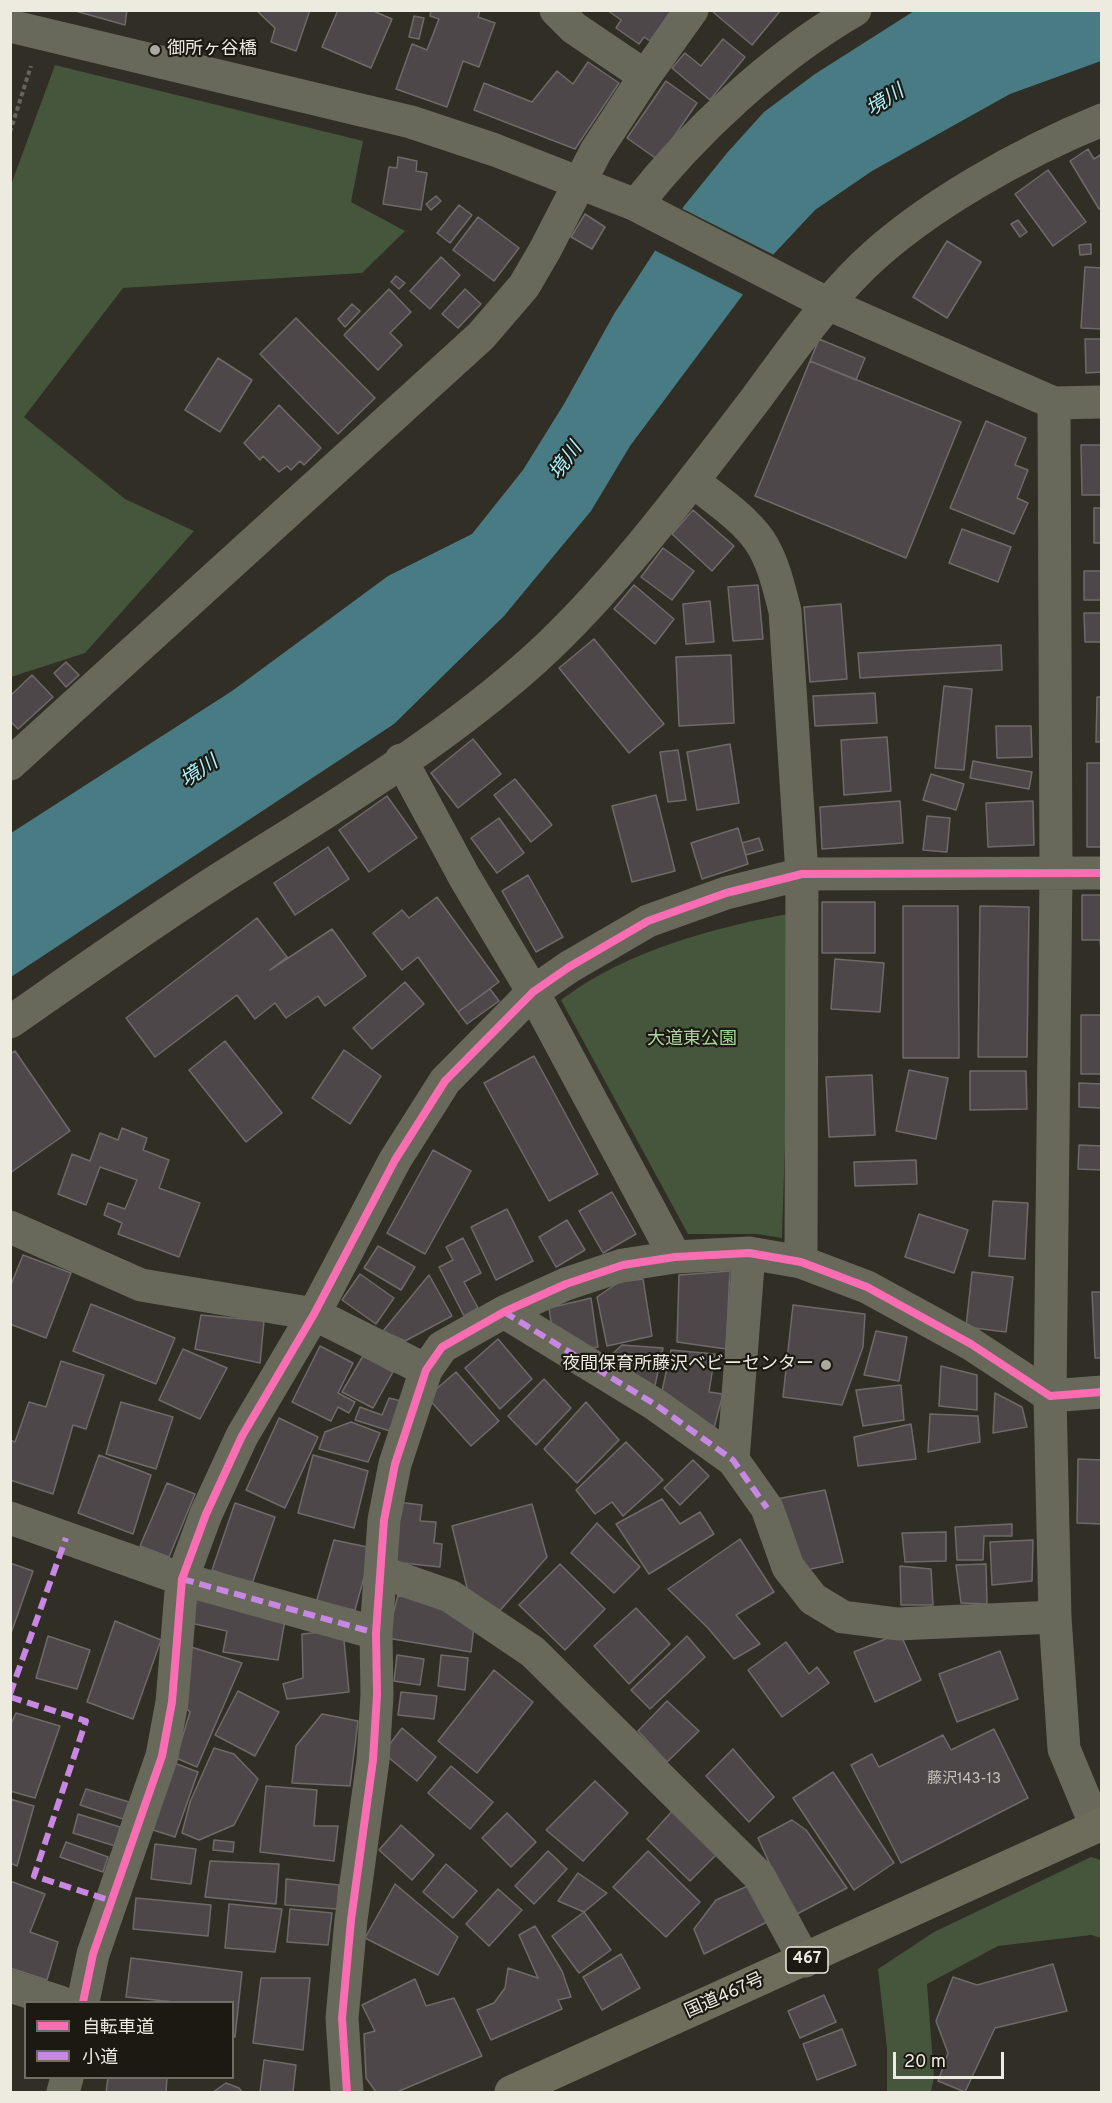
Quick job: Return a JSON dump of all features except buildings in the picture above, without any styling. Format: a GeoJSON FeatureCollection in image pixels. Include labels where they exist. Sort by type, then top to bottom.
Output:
{"type":"FeatureCollection","features":[{"type":"Feature","properties":{"kind":"highway","name":"国道467号"},"geometry":{"type":"LineString","coordinates":[[511,2092],[1099,1825]]}},
{"type":"Feature","properties":{"kind":"street"},"geometry":{"type":"LineString","coordinates":[[556,10],[574,28],[645,76]]}},
{"type":"Feature","properties":{"kind":"street"},"geometry":{"type":"LineString","coordinates":[[10,764],[481,336],[524,285],[545,250],[596,151],[692,10]]}},
{"type":"Feature","properties":{"kind":"street"},"geometry":{"type":"LineString","coordinates":[[642,209],[658,176],[758,80],[836,21],[855,10]]}},
{"type":"Feature","properties":{"kind":"street"},"geometry":{"type":"LineString","coordinates":[[26,29],[411,122],[495,150],[642,209],[818,299],[1054,403],[1101,402]]}},
{"type":"Feature","properties":{"kind":"street"},"geometry":{"type":"LineString","coordinates":[[10,1022],[187,900],[472,711],[539,655],[593,600],[693,481],[818,299],[864,266],[894,240],[950,201],[1050,143],[1101,120]]}},
{"type":"Feature","properties":{"kind":"street"},"geometry":{"type":"LineString","coordinates":[[1054,403],[1056,874],[1050,1396],[1055,1617],[1064,1749],[1099,1825]]}},
{"type":"Feature","properties":{"kind":"street"},"geometry":{"type":"LineString","coordinates":[[693,481],[735,515],[759,541],[777,580],[785,611],[802,874],[801,1262]]}},
{"type":"Feature","properties":{"kind":"street"},"geometry":{"type":"LineString","coordinates":[[401,760],[465,878],[533,992],[675,1257]]}},
{"type":"Feature","properties":{"kind":"street"},"geometry":{"type":"LineString","coordinates":[[83,2001],[93,1954],[162,1756],[172,1702],[182,1579],[206,1514],[242,1436],[314,1314],[395,1160],[445,1081],[533,992],[648,921],[726,893],[802,874],[1101,873]]}},
{"type":"Feature","properties":{"kind":"street"},"geometry":{"type":"LineString","coordinates":[[10,1227],[141,1285],[314,1314],[426,1370]]}},
{"type":"Feature","properties":{"kind":"street"},"geometry":{"type":"LineString","coordinates":[[347,2092],[342,2018],[351,1920],[373,1760],[377,1695],[376,1633],[384,1520],[395,1464],[426,1370],[442,1347],[504,1312],[566,1284],[614,1269],[675,1257],[749,1253],[801,1262],[867,1287],[971,1344],[1050,1396],[1101,1392]]}},
{"type":"Feature","properties":{"kind":"street"},"geometry":{"type":"LineString","coordinates":[[733,1460],[749,1253]]}},
{"type":"Feature","properties":{"kind":"street"},"geometry":{"type":"LineString","coordinates":[[504,1312],[656,1405],[733,1460],[767,1508],[788,1567],[813,1599],[843,1617],[898,1624],[1055,1617]]}},
{"type":"Feature","properties":{"kind":"street"},"geometry":{"type":"LineString","coordinates":[[10,1518],[182,1579],[376,1633]]}},
{"type":"Feature","properties":{"kind":"street"},"geometry":{"type":"LineString","coordinates":[[381,1572],[450,1596],[533,1652],[759,1876],[805,1960]]}},
{"type":"Feature","properties":{"kind":"street"},"geometry":{"type":"LineString","coordinates":[[10,1986],[57,2001]]}},
{"type":"Feature","properties":{"kind":"path"},"geometry":{"type":"LineString","coordinates":[[10,132],[26,29]]}},
{"type":"Feature","properties":{"kind":"green space"},"geometry":{"type":"Polygon","coordinates":[[[55,65],[363,141],[351,202],[405,231],[362,273],[123,288],[24,417],[125,499],[194,531],[85,653],[11,677],[11,185],[55,65]]]}},
{"type":"Feature","properties":{"kind":"green space","name":"大道東公園"},"geometry":{"type":"Polygon","coordinates":[[[792,913],[782,1238],[757,1234],[688,1234],[561,1000],[614,967],[642,954],[702,934],[792,913]]]}},
{"type":"Feature","properties":{"kind":"green space"},"geometry":{"type":"Polygon","coordinates":[[[1091,1857],[1101,1860],[1101,1938],[1091,1935],[998,1946],[927,1984],[934,2077],[931,2092],[887,2092],[887,2048],[878,1969],[934,1932],[1091,1857]]]}},
{"type":"Feature","properties":{"kind":"water","name":"境川"},"geometry":{"type":"Polygon","coordinates":[[[914,11],[1101,11],[1101,61],[1010,94],[872,171],[815,210],[771,257],[630,446],[591,511],[504,616],[394,724],[11,977],[11,833],[232,691],[388,576],[472,534],[523,470],[564,404],[614,314],[684,206],[727,153],[764,112],[815,74],[914,11]]]}},
{"type":"Feature","properties":{"kind":"pier"},"geometry":{"type":"Polygon","coordinates":[[[679,207],[776,256],[746,296],[652,249],[679,207]]]}},
{"type":"Feature","properties":{"kind":"marked path"},"geometry":{"type":"LineString","coordinates":[[504,1312],[656,1405],[733,1460],[767,1508]]}},
{"type":"Feature","properties":{"kind":"marked path"},"geometry":{"type":"LineString","coordinates":[[10,1694],[66,1538]]}},
{"type":"Feature","properties":{"kind":"marked path"},"geometry":{"type":"LineString","coordinates":[[182,1579],[376,1633]]}},
{"type":"Feature","properties":{"kind":"marked path"},"geometry":{"type":"LineString","coordinates":[[10,1697],[86,1721],[34,1876],[112,1901]]}},
{"type":"Feature","properties":{"kind":"cycle path"},"geometry":{"type":"LineString","coordinates":[[83,2001],[93,1954],[162,1756],[172,1702],[182,1579],[206,1514],[242,1436],[314,1314],[395,1160],[445,1081],[533,992],[569,967],[648,921],[726,893],[802,874],[1102,873]]}},
{"type":"Feature","properties":{"kind":"cycle path"},"geometry":{"type":"LineString","coordinates":[[347,2092],[342,2018],[351,1920],[373,1760],[377,1695],[376,1633],[384,1520],[395,1464],[426,1370],[442,1347],[504,1312],[566,1284],[623,1265],[675,1257],[749,1253],[801,1262],[867,1287],[971,1344],[1050,1396],[1102,1392]]}},
{"type":"Feature","properties":{"kind":"place","name":"御所ヶ谷橋"},"geometry":{"type":"Point","coordinates":[155,50]}},
{"type":"Feature","properties":{"kind":"place","name":"夜間保育所藤沢ベビーセンター"},"geometry":{"type":"Point","coordinates":[826,1365]}}]}
